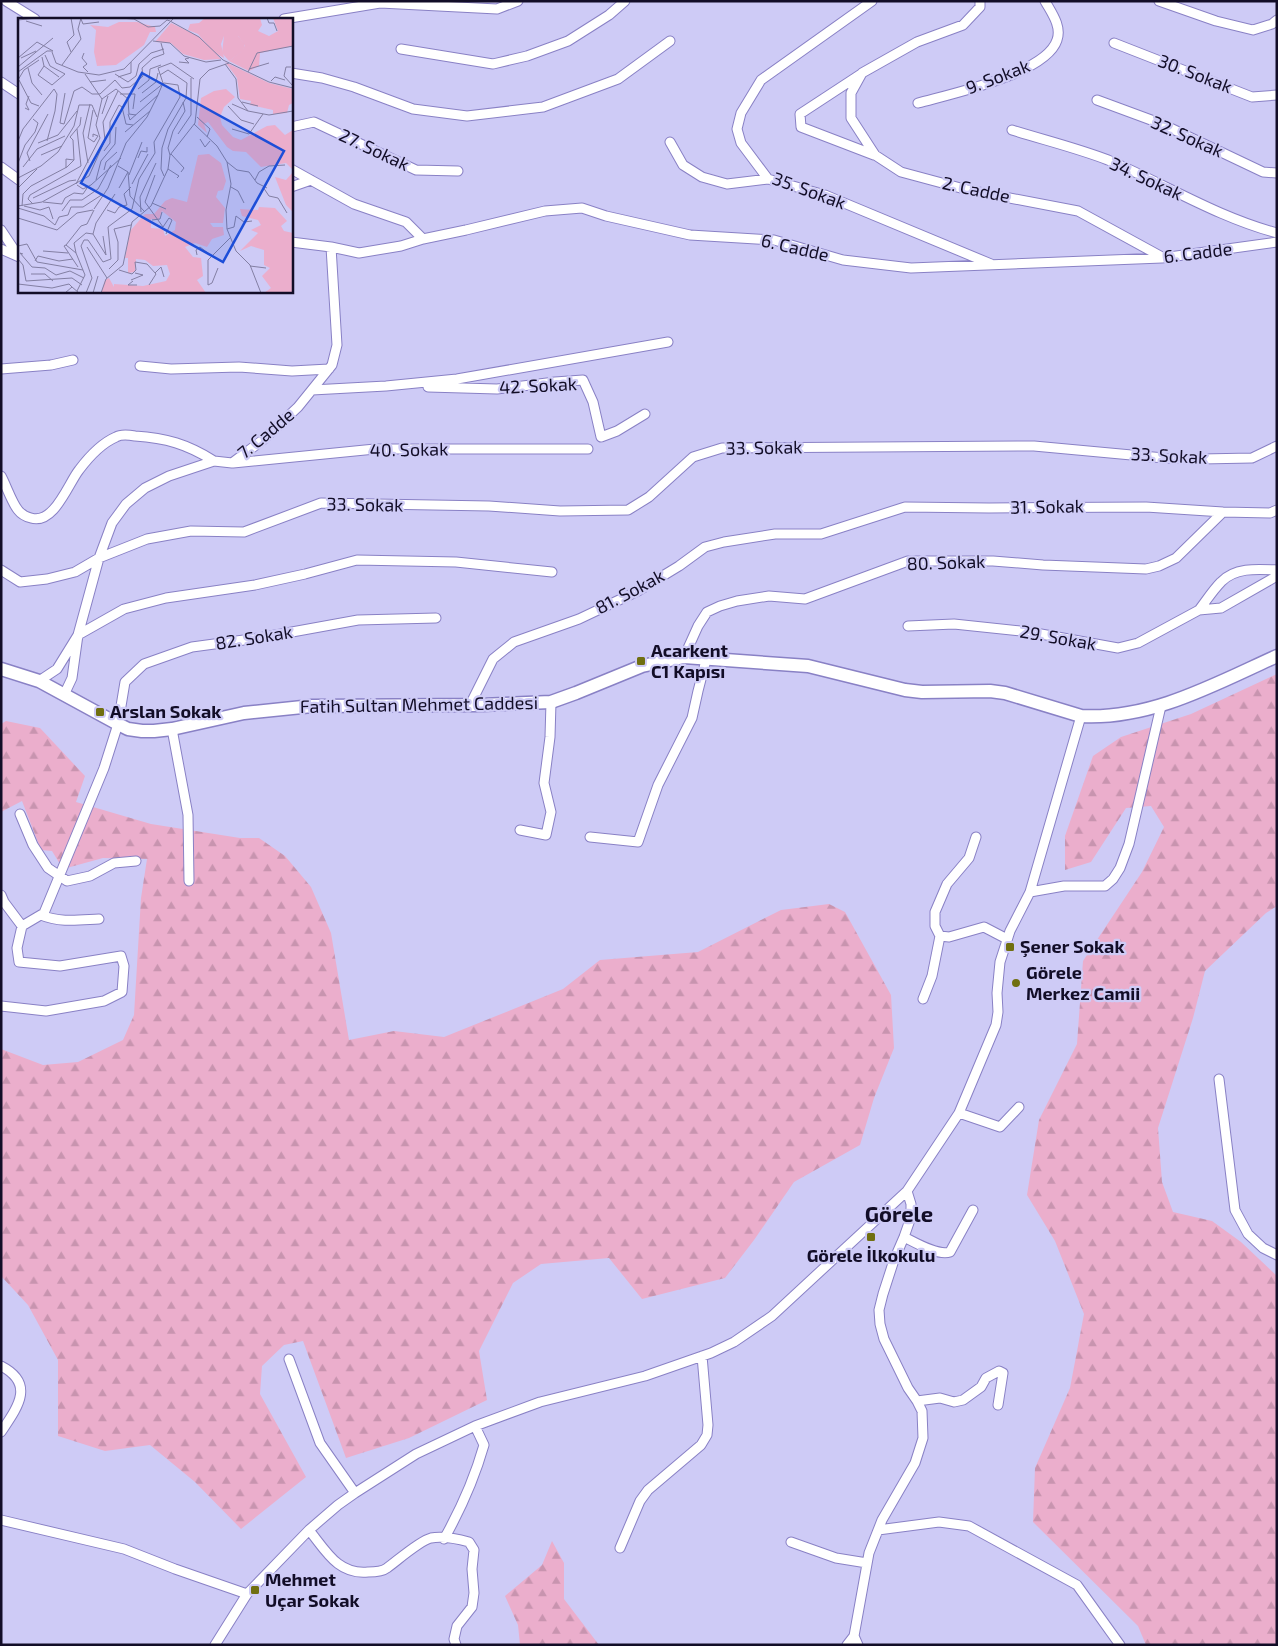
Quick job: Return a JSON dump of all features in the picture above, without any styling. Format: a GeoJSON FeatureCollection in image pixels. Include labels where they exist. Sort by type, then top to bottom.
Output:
{"type":"FeatureCollection","features":[{"type":"Feature","properties":{"kind":"main road","name":"Fatih Sultan Mehmet Caddesi"},"geometry":{"type":"LineString","coordinates":[[1,669],[38,682],[128,729],[142,732],[172,729],[244,712],[278,708],[343,705],[470,706],[551,702],[642,666],[684,657],[808,666],[905,690],[922,692],[990,691],[1005,693],[1081,716],[1108,716],[1161,706],[1197,693],[1277,656]]}},
{"type":"Feature","properties":{"kind":"street"},"geometry":{"type":"LineString","coordinates":[[6,1],[33,18]]}},
{"type":"Feature","properties":{"kind":"street"},"geometry":{"type":"LineString","coordinates":[[290,18],[380,3],[497,9],[518,1]]}},
{"type":"Feature","properties":{"kind":"street"},"geometry":{"type":"LineString","coordinates":[[401,49],[493,64],[527,56],[568,41],[609,15],[625,1]]}},
{"type":"Feature","properties":{"kind":"street","name":"35. Sokak"},"geometry":{"type":"LineString","coordinates":[[872,1],[761,80],[741,113],[737,129],[741,143],[768,179],[825,195],[996,266]]}},
{"type":"Feature","properties":{"kind":"street"},"geometry":{"type":"LineString","coordinates":[[874,155],[801,127],[800,114],[862,73],[917,42],[963,25],[980,7],[980,1]]}},
{"type":"Feature","properties":{"kind":"street","name":"9. Sokak"},"geometry":{"type":"LineString","coordinates":[[918,103],[966,90],[1030,68],[1049,53],[1058,39],[1057,21],[1045,1]]}},
{"type":"Feature","properties":{"kind":"street"},"geometry":{"type":"LineString","coordinates":[[1159,1],[1216,21],[1253,30],[1272,24],[1277,20]]}},
{"type":"Feature","properties":{"kind":"street"},"geometry":{"type":"LineString","coordinates":[[292,73],[322,78],[354,87],[413,109],[467,116],[543,107],[608,83],[618,79],[670,41]]}},
{"type":"Feature","properties":{"kind":"street","name":"30. Sokak"},"geometry":{"type":"LineString","coordinates":[[1114,43],[1252,96],[1277,95]]}},
{"type":"Feature","properties":{"kind":"street","name":"2. Cadde"},"geometry":{"type":"LineString","coordinates":[[862,73],[851,93],[852,118],[874,155],[900,172],[968,190],[1078,211],[1162,258]]}},
{"type":"Feature","properties":{"kind":"street"},"geometry":{"type":"LineString","coordinates":[[1,82],[18,93]]}},
{"type":"Feature","properties":{"kind":"street","name":"32. Sokak"},"geometry":{"type":"LineString","coordinates":[[1097,100],[1162,124],[1263,172],[1277,172]]}},
{"type":"Feature","properties":{"kind":"street","name":"27. Sokak"},"geometry":{"type":"LineString","coordinates":[[292,127],[314,122],[416,170],[458,171]]}},
{"type":"Feature","properties":{"kind":"street","name":"34. Sokak"},"geometry":{"type":"LineString","coordinates":[[1012,130],[1107,160],[1198,204],[1253,227],[1277,233]]}},
{"type":"Feature","properties":{"kind":"street"},"geometry":{"type":"LineString","coordinates":[[670,142],[683,165],[702,177],[727,184],[768,179]]}},
{"type":"Feature","properties":{"kind":"street"},"geometry":{"type":"LineString","coordinates":[[1,167],[18,179]]}},
{"type":"Feature","properties":{"kind":"street"},"geometry":{"type":"LineString","coordinates":[[292,170],[354,204],[406,222],[423,239]]}},
{"type":"Feature","properties":{"kind":"street"},"geometry":{"type":"LineString","coordinates":[[292,187],[311,180]]}},
{"type":"Feature","properties":{"kind":"street","name":"6. Cadde"},"geometry":{"type":"LineString","coordinates":[[292,242],[359,253],[401,246],[423,239],[546,211],[582,208],[606,216],[690,235],[774,240],[843,260],[911,268],[1162,258],[1277,242]]}},
{"type":"Feature","properties":{"kind":"street"},"geometry":{"type":"LineString","coordinates":[[1,230],[18,256]]}},
{"type":"Feature","properties":{"kind":"street","name":"7. Cadde"},"geometry":{"type":"LineString","coordinates":[[64,695],[72,678],[78,635],[99,558],[112,523],[126,504],[145,488],[169,476],[214,461],[232,463],[264,439],[298,406],[332,365],[337,345],[331,247]]}},
{"type":"Feature","properties":{"kind":"street"},"geometry":{"type":"LineString","coordinates":[[1,249],[18,257]]}},
{"type":"Feature","properties":{"kind":"street","name":"42. Sokak"},"geometry":{"type":"LineString","coordinates":[[312,390],[386,386],[457,379],[668,342]]}},
{"type":"Feature","properties":{"kind":"street"},"geometry":{"type":"LineString","coordinates":[[1,369],[51,365],[73,360]]}},
{"type":"Feature","properties":{"kind":"street"},"geometry":{"type":"LineString","coordinates":[[140,366],[171,369],[239,367],[292,372],[328,369]]}},
{"type":"Feature","properties":{"kind":"street","name":"42. Sokak"},"geometry":{"type":"LineString","coordinates":[[386,386],[497,388],[583,380],[593,402],[601,437],[617,431],[645,414]]}},
{"type":"Feature","properties":{"kind":"street"},"geometry":{"type":"LineString","coordinates":[[1,476],[19,512],[35,519],[45,517],[57,506],[87,460],[108,441],[117,436],[155,437],[171,440],[200,452],[214,461]]}},
{"type":"Feature","properties":{"kind":"street","name":"33. Sokak"},"geometry":{"type":"LineString","coordinates":[[1,570],[20,582],[47,579],[75,572],[99,558],[147,539],[191,531],[244,532],[321,503],[490,506],[560,511],[628,510],[649,497],[693,457],[722,448],[1034,446],[1164,458],[1201,459],[1252,458],[1277,446]]}},
{"type":"Feature","properties":{"kind":"street","name":"40. Sokak"},"geometry":{"type":"LineString","coordinates":[[232,463],[375,449],[588,449]]}},
{"type":"Feature","properties":{"kind":"street","name":"31. Sokak"},"geometry":{"type":"LineString","coordinates":[[821,534],[905,507],[1146,507],[1223,512],[1270,512],[1277,510]]}},
{"type":"Feature","properties":{"kind":"street","name":"80. Sokak"},"geometry":{"type":"LineString","coordinates":[[684,657],[698,626],[707,612],[737,601],[769,596],[805,599],[908,561],[993,561],[1146,569],[1159,566],[1176,558],[1223,512]]}},
{"type":"Feature","properties":{"kind":"street","name":"81. Sokak"},"geometry":{"type":"LineString","coordinates":[[470,706],[493,659],[514,642],[580,619],[638,591],[705,547],[775,534],[821,534]]}},
{"type":"Feature","properties":{"kind":"street"},"geometry":{"type":"LineString","coordinates":[[38,682],[57,669],[78,635],[124,609],[166,598],[255,585],[357,560],[456,562],[552,572]]}},
{"type":"Feature","properties":{"kind":"street","name":"29. Sokak"},"geometry":{"type":"LineString","coordinates":[[1199,610],[1222,580],[1237,572],[1259,569],[1277,570]]}},
{"type":"Feature","properties":{"kind":"street","name":"29. Sokak"},"geometry":{"type":"LineString","coordinates":[[908,626],[954,624],[1030,632],[1118,648],[1138,643],[1199,610],[1221,608],[1277,576]]}},
{"type":"Feature","properties":{"kind":"street","name":"82. Sokak"},"geometry":{"type":"LineString","coordinates":[[40,915],[44,913],[104,768],[118,724],[125,682],[144,664],[192,647],[259,638],[358,620],[436,618]]}},
{"type":"Feature","properties":{"kind":"street"},"geometry":{"type":"LineString","coordinates":[[590,837],[638,842],[658,784],[692,718],[706,660]]}},
{"type":"Feature","properties":{"kind":"street"},"geometry":{"type":"LineString","coordinates":[[520,830],[546,835],[551,812],[544,783],[550,738],[551,702]]}},
{"type":"Feature","properties":{"kind":"street"},"geometry":{"type":"LineString","coordinates":[[1030,892],[1064,886],[1104,886],[1113,879],[1120,868],[1129,844],[1161,706]]}},
{"type":"Feature","properties":{"kind":"street"},"geometry":{"type":"LineString","coordinates":[[215,1645],[247,1594],[309,1530],[355,1493],[416,1454],[475,1426],[540,1402],[645,1376],[702,1356],[734,1342],[772,1316],[907,1191],[959,1113],[996,1024],[1000,962],[1007,939],[1030,892],[1081,716]]}},
{"type":"Feature","properties":{"kind":"street"},"geometry":{"type":"LineString","coordinates":[[172,729],[188,815],[189,881]]}},
{"type":"Feature","properties":{"kind":"street"},"geometry":{"type":"LineString","coordinates":[[20,814],[33,845],[48,868],[67,882],[90,876],[114,863],[136,861]]}},
{"type":"Feature","properties":{"kind":"street"},"geometry":{"type":"LineString","coordinates":[[923,999],[932,976],[940,936],[935,926],[935,912],[947,884],[969,858],[976,837]]}},
{"type":"Feature","properties":{"kind":"street"},"geometry":{"type":"LineString","coordinates":[[1,895],[22,926]]}},
{"type":"Feature","properties":{"kind":"street"},"geometry":{"type":"LineString","coordinates":[[1,1006],[46,1011],[104,1001],[122,992],[124,966],[121,956],[60,966],[19,962],[17,948],[22,926],[40,915],[51,920],[63,921],[100,919]]}},
{"type":"Feature","properties":{"kind":"street"},"geometry":{"type":"LineString","coordinates":[[940,936],[949,937],[984,927],[1007,939]]}},
{"type":"Feature","properties":{"kind":"street"},"geometry":{"type":"LineString","coordinates":[[1219,1079],[1235,1210],[1248,1234],[1263,1248],[1277,1254]]}},
{"type":"Feature","properties":{"kind":"street"},"geometry":{"type":"LineString","coordinates":[[959,1113],[1000,1127],[1019,1107]]}},
{"type":"Feature","properties":{"kind":"street"},"geometry":{"type":"LineString","coordinates":[[847,1645],[856,1640],[867,1563],[878,1530],[895,1496],[915,1464],[923,1438],[922,1411],[918,1401],[908,1388],[884,1339],[879,1310],[894,1260],[911,1217],[911,1204],[907,1191]]}},
{"type":"Feature","properties":{"kind":"street"},"geometry":{"type":"LineString","coordinates":[[904,1237],[944,1254],[950,1252],[973,1210]]}},
{"type":"Feature","properties":{"kind":"street"},"geometry":{"type":"LineString","coordinates":[[620,1548],[640,1502],[648,1490],[701,1445],[707,1435],[708,1424],[702,1356]]}},
{"type":"Feature","properties":{"kind":"street"},"geometry":{"type":"LineString","coordinates":[[289,1359],[320,1443],[355,1493]]}},
{"type":"Feature","properties":{"kind":"street"},"geometry":{"type":"LineString","coordinates":[[1,1366],[16,1375],[21,1388],[20,1399],[1,1432]]}},
{"type":"Feature","properties":{"kind":"street"},"geometry":{"type":"LineString","coordinates":[[918,1401],[940,1398],[954,1402],[963,1400],[981,1387],[986,1378],[999,1371],[1003,1373],[1004,1377],[1001,1382],[1002,1391],[998,1405]]}},
{"type":"Feature","properties":{"kind":"street"},"geometry":{"type":"LineString","coordinates":[[444,1539],[462,1507],[478,1467],[484,1445],[475,1426]]}},
{"type":"Feature","properties":{"kind":"street"},"geometry":{"type":"LineString","coordinates":[[1,1520],[124,1549],[174,1569],[247,1594]]}},
{"type":"Feature","properties":{"kind":"street"},"geometry":{"type":"LineString","coordinates":[[878,1530],[939,1522],[969,1526],[1078,1585],[1120,1645]]}},
{"type":"Feature","properties":{"kind":"street"},"geometry":{"type":"LineString","coordinates":[[309,1530],[336,1562],[346,1570],[361,1573],[385,1570],[430,1538],[455,1539],[469,1542],[474,1550],[472,1569],[474,1593],[472,1607],[457,1626],[455,1643]]}},
{"type":"Feature","properties":{"kind":"street"},"geometry":{"type":"LineString","coordinates":[[791,1542],[836,1558],[867,1563]]}},
{"type":"Feature","properties":{"kind":"green space"},"geometry":{"type":"Polygon","coordinates":[[[1277,674],[1277,906],[1266,913],[1205,971],[1193,1018],[1158,1128],[1162,1182],[1173,1212],[1212,1221],[1241,1242],[1277,1276],[1277,1645],[1146,1645],[1138,1626],[1033,1522],[1035,1468],[1070,1388],[1084,1314],[1055,1241],[1027,1195],[1039,1120],[1077,1044],[1083,961],[1142,872],[1164,827],[1151,806],[1126,808],[1091,862],[1065,870],[1065,836],[1093,756],[1121,737],[1191,714],[1277,674]]]}},
{"type":"Feature","properties":{"kind":"green space"},"geometry":{"type":"Polygon","coordinates":[[[6,721],[40,728],[85,776],[76,802],[151,824],[240,838],[259,838],[285,856],[311,887],[331,933],[349,1040],[394,1031],[444,1037],[563,989],[600,960],[698,952],[781,910],[829,904],[845,912],[891,995],[894,1048],[874,1098],[860,1145],[794,1182],[725,1278],[642,1299],[609,1258],[541,1264],[513,1283],[479,1351],[487,1400],[409,1438],[346,1458],[303,1341],[284,1345],[262,1366],[260,1394],[306,1477],[241,1529],[195,1482],[150,1445],[105,1451],[58,1436],[58,1360],[28,1305],[1,1276],[1,1049],[43,1065],[78,1062],[123,1040],[134,1015],[141,898],[147,859],[103,858],[63,869],[52,851],[41,850],[22,801],[1,812],[1,724],[6,721]]]}},
{"type":"Feature","properties":{"kind":"green space"},"geometry":{"type":"Polygon","coordinates":[[[552,1541],[564,1563],[564,1599],[599,1645],[520,1645],[518,1625],[505,1596],[542,1565],[552,1541]]]}},
{"type":"Feature","properties":{"kind":"place","name":"Acarkent C1 Kapısı"},"geometry":{"type":"Point","coordinates":[641,661]}},
{"type":"Feature","properties":{"kind":"place","name":"Arslan Sokak"},"geometry":{"type":"Point","coordinates":[100,712]}},
{"type":"Feature","properties":{"kind":"place","name":"Şener Sokak"},"geometry":{"type":"Point","coordinates":[1010,947]}},
{"type":"Feature","properties":{"kind":"place","name":"Görele Merkez Camii"},"geometry":{"type":"Point","coordinates":[1016,983]}},
{"type":"Feature","properties":{"kind":"place","name":"Görele İlkokulu"},"geometry":{"type":"Point","coordinates":[871,1237]}},
{"type":"Feature","properties":{"kind":"place","name":"Mehmet Uçar Sokak"},"geometry":{"type":"Point","coordinates":[255,1590]}},
{"type":"Feature","properties":{"kind":"district","name":"Görele"},"geometry":{"type":"Point","coordinates":[899,1214]}}]}
